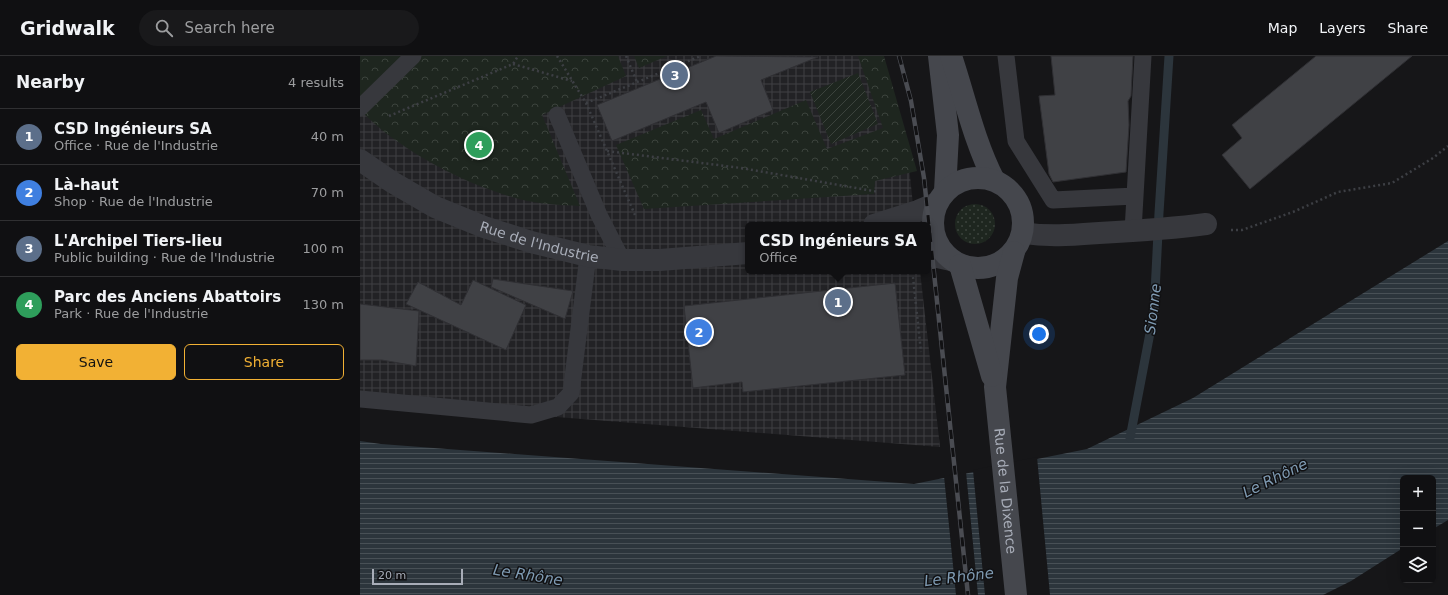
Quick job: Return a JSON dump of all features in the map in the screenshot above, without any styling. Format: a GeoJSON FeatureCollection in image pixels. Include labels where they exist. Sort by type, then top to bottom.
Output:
{"type":"FeatureCollection","features":[{"type":"Feature","properties":{"kind":"main road"},"geometry":{"type":"LineString","coordinates":[[939,56],[948,135],[941,197],[933,213],[932,225],[934,236],[939,247],[955,263],[970,268],[986,268],[1002,263],[1014,252],[1023,233],[1023,214],[1017,199],[1007,188],[994,180],[978,177],[968,178],[958,182],[941,197]]}},
{"type":"Feature","properties":{"kind":"main road"},"geometry":{"type":"LineString","coordinates":[[951,56],[979,148],[994,180]]}},
{"type":"Feature","properties":{"kind":"main road","name":"Rue de la Dixence"},"geometry":{"type":"LineString","coordinates":[[995,392],[1007,278],[1014,252]]}},
{"type":"Feature","properties":{"kind":"main road","name":"Rue de la Dixence"},"geometry":{"type":"LineString","coordinates":[[955,263],[995,392],[1016,595]]}},
{"type":"Feature","properties":{"kind":"street","name":"Rue de l'Industrie"},"geometry":{"type":"LineString","coordinates":[[360,160],[392,182],[435,207],[484,227],[531,242],[588,256],[622,260],[660,260],[744,253]]}},
{"type":"Feature","properties":{"kind":"street"},"geometry":{"type":"LineString","coordinates":[[883,222],[918,211],[941,197]]}},
{"type":"Feature","properties":{"kind":"street"},"geometry":{"type":"LineString","coordinates":[[1023,233],[1042,236],[1139,231],[1206,224]]}},
{"type":"Feature","properties":{"kind":"street"},"geometry":{"type":"LineString","coordinates":[[931,256],[955,263]]}},
{"type":"Feature","properties":{"kind":"lane"},"geometry":{"type":"LineString","coordinates":[[360,108],[413,56]]}},
{"type":"Feature","properties":{"kind":"lane"},"geometry":{"type":"LineString","coordinates":[[1006,56],[1016,141],[1053,200],[1135,196]]}},
{"type":"Feature","properties":{"kind":"lane"},"geometry":{"type":"LineString","coordinates":[[1139,231],[1135,196],[1143,56]]}},
{"type":"Feature","properties":{"kind":"lane"},"geometry":{"type":"LineString","coordinates":[[557,115],[599,215],[622,260]]}},
{"type":"Feature","properties":{"kind":"lane"},"geometry":{"type":"LineString","coordinates":[[360,399],[531,415],[558,407],[571,393],[588,256]]}},
{"type":"Feature","properties":{"kind":"path"},"geometry":{"type":"LineString","coordinates":[[382,119],[513,64],[518,56]]}},
{"type":"Feature","properties":{"kind":"path"},"geometry":{"type":"LineString","coordinates":[[557,56],[586,103],[635,214]]}},
{"type":"Feature","properties":{"kind":"path"},"geometry":{"type":"LineString","coordinates":[[626,56],[637,82]]}},
{"type":"Feature","properties":{"kind":"path"},"geometry":{"type":"LineString","coordinates":[[586,103],[701,56]]}},
{"type":"Feature","properties":{"kind":"path"},"geometry":{"type":"LineString","coordinates":[[513,64],[572,81]]}},
{"type":"Feature","properties":{"kind":"path"},"geometry":{"type":"LineString","coordinates":[[1206,224],[1222,230],[1242,230],[1293,212],[1338,192],[1392,183],[1433,158],[1448,146]]}},
{"type":"Feature","properties":{"kind":"path"},"geometry":{"type":"LineString","coordinates":[[607,151],[741,168],[879,192]]}},
{"type":"Feature","properties":{"kind":"path"},"geometry":{"type":"LineString","coordinates":[[912,274],[921,352]]}},
{"type":"Feature","properties":{"kind":"shaded area"},"geometry":{"type":"Polygon","coordinates":[[[360,56],[880,56],[909,166],[915,222],[745,222],[745,274],[920,274],[940,447],[531,415],[360,399],[360,56]]]}},
{"type":"Feature","properties":{"kind":"green space"},"geometry":{"type":"Polygon","coordinates":[[[360,56],[618,56],[626,76],[542,115],[580,206],[557,205],[519,199],[501,194],[465,180],[414,152],[383,131],[360,110],[360,56]]]}},
{"type":"Feature","properties":{"kind":"green space"},"geometry":{"type":"Polygon","coordinates":[[[634,56],[667,56],[639,68],[634,56]]]}},
{"type":"Feature","properties":{"kind":"green space"},"geometry":{"type":"Polygon","coordinates":[[[858,56],[884,56],[917,171],[875,181],[874,194],[644,209],[616,145],[701,110],[714,139],[806,100],[827,149],[883,128],[858,56]]]}},
{"type":"Feature","properties":{"kind":"green space"},"geometry":{"type":"Polygon","coordinates":[[[858,73],[878,124],[831,144],[810,92],[858,73]]]}},
{"type":"Feature","properties":{"kind":"green space"},"geometry":{"type":"Polygon","coordinates":[[[971,204],[979,204],[986,207],[992,213],[995,224],[992,235],[986,241],[979,244],[971,244],[964,241],[958,235],[955,228],[955,220],[958,213],[964,207],[971,204]]]}},
{"type":"Feature","properties":{"kind":"water","name":"Le Rhône"},"geometry":{"type":"Polygon","coordinates":[[[1448,241],[1448,520],[1436,527],[1436,475],[1400,475],[1400,550],[1351,581],[1323,595],[360,595],[360,441],[381,444],[914,484],[1087,449],[1193,398],[1448,241]]]}},
{"type":"Feature","properties":{"kind":"pier"},"geometry":{"type":"Polygon","coordinates":[[[1037,457],[1050,595],[985,595],[973,470],[1037,457]]]}},
{"type":"Feature","properties":{"kind":"pier"},"geometry":{"type":"Polygon","coordinates":[[[966,472],[978,595],[956,595],[944,476],[966,472]]]}},
{"type":"Feature","properties":{"kind":"building"},"geometry":{"type":"Polygon","coordinates":[[[716,56],[818,57],[761,80],[773,110],[719,133],[706,102],[612,141],[597,105],[716,56]]]}},
{"type":"Feature","properties":{"kind":"building"},"geometry":{"type":"Polygon","coordinates":[[[1051,56],[1133,56],[1131,96],[1128,101],[1129,125],[1126,172],[1053,182],[1049,174],[1039,96],[1055,95],[1051,56]]]}},
{"type":"Feature","properties":{"kind":"building"},"geometry":{"type":"Polygon","coordinates":[[[1316,56],[1412,56],[1250,189],[1222,155],[1242,138],[1232,125],[1316,56]]]}},
{"type":"Feature","properties":{"kind":"building"},"geometry":{"type":"Polygon","coordinates":[[[493,279],[573,291],[565,319],[491,287],[493,279]]]}},
{"type":"Feature","properties":{"kind":"building"},"geometry":{"type":"Polygon","coordinates":[[[473,280],[526,305],[506,350],[406,304],[418,282],[461,305],[473,280]]]}},
{"type":"Feature","properties":{"kind":"building"},"geometry":{"type":"Polygon","coordinates":[[[895,283],[905,375],[743,392],[742,382],[693,388],[684,306],[895,283]]]}},
{"type":"Feature","properties":{"kind":"building"},"geometry":{"type":"Polygon","coordinates":[[[360,304],[419,311],[416,366],[382,360],[360,360],[360,304]]]}},
{"type":"Feature","properties":{"kind":"waterway","name":"Sionne"},"geometry":{"type":"LineString","coordinates":[[1130,438],[1154,312],[1169,56]]}},
{"type":"Feature","properties":{"kind":"railway"},"geometry":{"type":"LineString","coordinates":[[899,56],[911,101],[924,178],[929,222]]}},
{"type":"Feature","properties":{"kind":"railway"},"geometry":{"type":"LineString","coordinates":[[931,244],[968,595]]}},
{"type":"Feature","properties":{"kind":"place","name":"L'Archipel Tiers-lieu"},"geometry":{"type":"Point","coordinates":[675,75]}},
{"type":"Feature","properties":{"kind":"place","name":"Parc des Anciens Abattoirs"},"geometry":{"type":"Point","coordinates":[479,145]}},
{"type":"Feature","properties":{"kind":"place","name":"CSD Ingénieurs SA"},"geometry":{"type":"Point","coordinates":[838,302]}},
{"type":"Feature","properties":{"kind":"place","name":"Là-haut"},"geometry":{"type":"Point","coordinates":[699,332]}}]}
